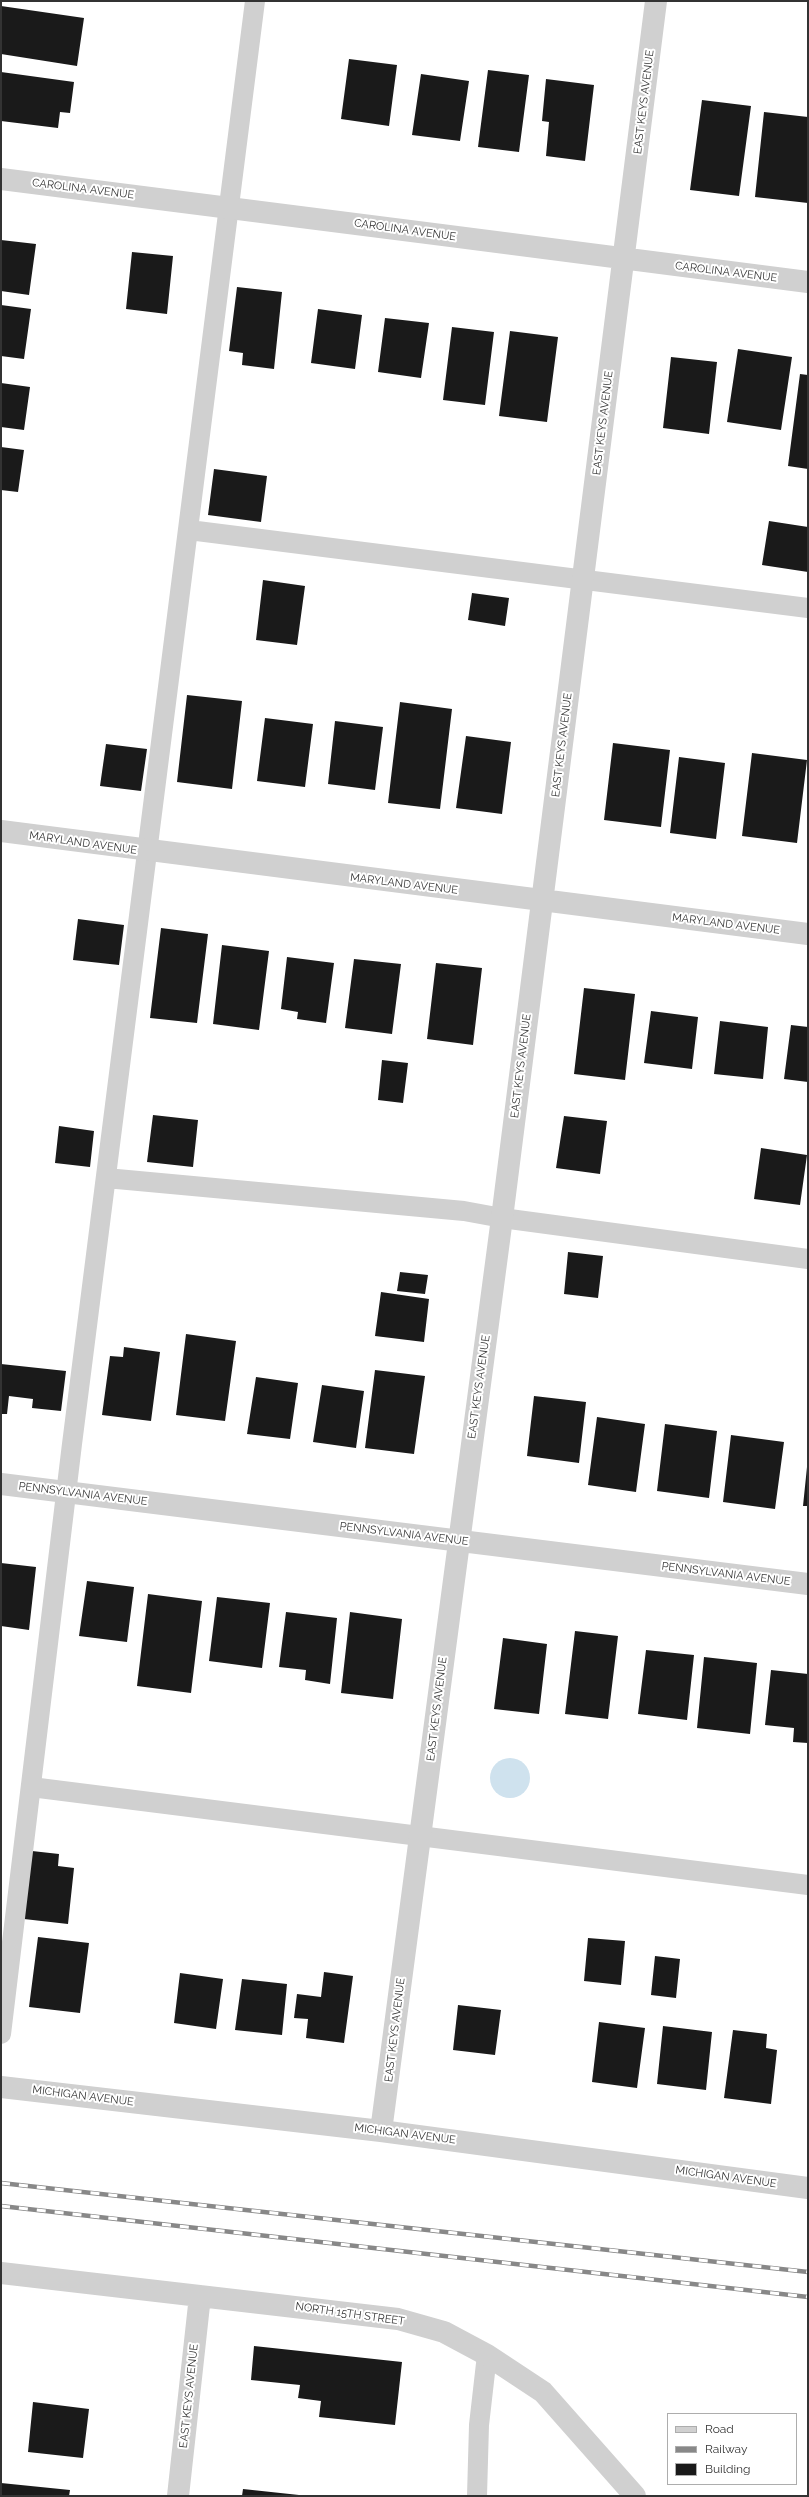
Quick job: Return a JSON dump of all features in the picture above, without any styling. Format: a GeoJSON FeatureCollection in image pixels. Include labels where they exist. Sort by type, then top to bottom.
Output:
{"type":"FeatureCollection","features":[{"type":"Feature","properties":{"kind":"street","name":"EAST KEYS AVENUE"},"geometry":{"type":"LineString","coordinates":[[381,2131],[502,1218],[584,580],[656,1]]}},
{"type":"Feature","properties":{"kind":"street","name":"CAROLINA AVENUE"},"geometry":{"type":"LineString","coordinates":[[1,179],[230,206],[808,282]]}},
{"type":"Feature","properties":{"kind":"street","name":"MARYLAND AVENUE"},"geometry":{"type":"LineString","coordinates":[[1,831],[146,851],[808,934]]}},
{"type":"Feature","properties":{"kind":"street","name":"PENNSYLVANIA AVENUE"},"geometry":{"type":"LineString","coordinates":[[1,1484],[808,1584]]}},
{"type":"Feature","properties":{"kind":"street","name":"MICHIGAN AVENUE"},"geometry":{"type":"LineString","coordinates":[[1,2087],[381,2131],[808,2188]]}},
{"type":"Feature","properties":{"kind":"street","name":"NORTH 15TH STREET"},"geometry":{"type":"LineString","coordinates":[[1,2273],[398,2319],[444,2332],[487,2354],[543,2392],[635,2496]]}},
{"type":"Feature","properties":{"kind":"street","name":"EAST KEYS AVENUE"},"geometry":{"type":"LineString","coordinates":[[178,2496],[200,2296]]}},
{"type":"Feature","properties":{"kind":"lane"},"geometry":{"type":"LineString","coordinates":[[1,2034],[66,1492],[146,851],[189,530],[255,1]]}},
{"type":"Feature","properties":{"kind":"lane"},"geometry":{"type":"LineString","coordinates":[[189,530],[808,608]]}},
{"type":"Feature","properties":{"kind":"lane"},"geometry":{"type":"LineString","coordinates":[[106,1178],[464,1211],[502,1218],[808,1259]]}},
{"type":"Feature","properties":{"kind":"lane"},"geometry":{"type":"LineString","coordinates":[[31,1787],[808,1885]]}},
{"type":"Feature","properties":{"kind":"lane"},"geometry":{"type":"LineString","coordinates":[[477,2496],[479,2425],[487,2354]]}},
{"type":"Feature","properties":{"kind":"water"},"geometry":{"type":"Polygon","coordinates":[[[506,1758],[514,1758],[521,1761],[527,1767],[530,1778],[527,1789],[521,1795],[514,1798],[506,1798],[499,1795],[493,1789],[490,1782],[490,1774],[493,1767],[499,1761],[506,1758]]]}},
{"type":"Feature","properties":{"kind":"building"},"geometry":{"type":"Polygon","coordinates":[[[1,6],[84,18],[77,66],[1,54],[1,6]]]}},
{"type":"Feature","properties":{"kind":"building"},"geometry":{"type":"Polygon","coordinates":[[[349,59],[397,65],[389,126],[341,119],[349,59]]]}},
{"type":"Feature","properties":{"kind":"building"},"geometry":{"type":"Polygon","coordinates":[[[488,70],[529,75],[519,152],[478,147],[488,70]]]}},
{"type":"Feature","properties":{"kind":"building"},"geometry":{"type":"Polygon","coordinates":[[[1,72],[74,82],[70,113],[60,112],[58,128],[1,121],[1,72]]]}},
{"type":"Feature","properties":{"kind":"building"},"geometry":{"type":"Polygon","coordinates":[[[421,74],[469,81],[460,141],[412,135],[421,74]]]}},
{"type":"Feature","properties":{"kind":"building"},"geometry":{"type":"Polygon","coordinates":[[[546,79],[594,85],[585,161],[546,156],[549,122],[542,121],[546,79]]]}},
{"type":"Feature","properties":{"kind":"building"},"geometry":{"type":"Polygon","coordinates":[[[702,100],[751,106],[739,196],[690,190],[702,100]]]}},
{"type":"Feature","properties":{"kind":"building"},"geometry":{"type":"Polygon","coordinates":[[[764,112],[808,117],[808,203],[755,197],[764,112]]]}},
{"type":"Feature","properties":{"kind":"building"},"geometry":{"type":"Polygon","coordinates":[[[1,240],[36,244],[29,295],[1,291],[1,240]]]}},
{"type":"Feature","properties":{"kind":"building"},"geometry":{"type":"Polygon","coordinates":[[[132,252],[173,256],[167,314],[126,309],[132,252]]]}},
{"type":"Feature","properties":{"kind":"building"},"geometry":{"type":"Polygon","coordinates":[[[237,287],[282,292],[274,369],[242,365],[243,353],[229,351],[237,287]]]}},
{"type":"Feature","properties":{"kind":"building"},"geometry":{"type":"Polygon","coordinates":[[[1,305],[31,309],[24,359],[1,356],[1,305]]]}},
{"type":"Feature","properties":{"kind":"building"},"geometry":{"type":"Polygon","coordinates":[[[318,309],[362,315],[355,369],[311,363],[318,309]]]}},
{"type":"Feature","properties":{"kind":"building"},"geometry":{"type":"Polygon","coordinates":[[[385,318],[429,323],[421,378],[378,372],[385,318]]]}},
{"type":"Feature","properties":{"kind":"building"},"geometry":{"type":"Polygon","coordinates":[[[452,327],[494,332],[485,405],[443,400],[452,327]]]}},
{"type":"Feature","properties":{"kind":"building"},"geometry":{"type":"Polygon","coordinates":[[[510,331],[558,337],[547,422],[499,416],[510,331]]]}},
{"type":"Feature","properties":{"kind":"building"},"geometry":{"type":"Polygon","coordinates":[[[738,349],[792,357],[781,430],[727,422],[738,349]]]}},
{"type":"Feature","properties":{"kind":"building"},"geometry":{"type":"Polygon","coordinates":[[[671,357],[717,362],[709,434],[663,428],[671,357]]]}},
{"type":"Feature","properties":{"kind":"building"},"geometry":{"type":"Polygon","coordinates":[[[800,374],[808,375],[808,469],[788,466],[800,374]]]}},
{"type":"Feature","properties":{"kind":"building"},"geometry":{"type":"Polygon","coordinates":[[[1,383],[30,387],[24,430],[1,427],[1,383]]]}},
{"type":"Feature","properties":{"kind":"building"},"geometry":{"type":"Polygon","coordinates":[[[1,447],[24,450],[18,492],[1,490],[1,447]]]}},
{"type":"Feature","properties":{"kind":"building"},"geometry":{"type":"Polygon","coordinates":[[[214,469],[267,476],[261,522],[208,515],[214,469]]]}},
{"type":"Feature","properties":{"kind":"building"},"geometry":{"type":"Polygon","coordinates":[[[769,521],[808,527],[808,572],[762,565],[769,521]]]}},
{"type":"Feature","properties":{"kind":"building"},"geometry":{"type":"Polygon","coordinates":[[[263,580],[305,586],[297,645],[256,640],[263,580]]]}},
{"type":"Feature","properties":{"kind":"building"},"geometry":{"type":"Polygon","coordinates":[[[472,593],[509,598],[505,626],[468,620],[472,593]]]}},
{"type":"Feature","properties":{"kind":"building"},"geometry":{"type":"Polygon","coordinates":[[[187,695],[242,701],[232,789],[177,782],[187,695]]]}},
{"type":"Feature","properties":{"kind":"building"},"geometry":{"type":"Polygon","coordinates":[[[400,702],[452,709],[440,809],[388,803],[400,702]]]}},
{"type":"Feature","properties":{"kind":"building"},"geometry":{"type":"Polygon","coordinates":[[[265,718],[313,724],[305,787],[257,781],[265,718]]]}},
{"type":"Feature","properties":{"kind":"building"},"geometry":{"type":"Polygon","coordinates":[[[335,721],[383,727],[375,790],[328,784],[335,721]]]}},
{"type":"Feature","properties":{"kind":"building"},"geometry":{"type":"Polygon","coordinates":[[[466,736],[511,742],[502,814],[456,808],[466,736]]]}},
{"type":"Feature","properties":{"kind":"building"},"geometry":{"type":"Polygon","coordinates":[[[613,743],[670,750],[661,827],[604,820],[613,743]]]}},
{"type":"Feature","properties":{"kind":"building"},"geometry":{"type":"Polygon","coordinates":[[[106,744],[147,749],[141,791],[100,786],[106,744]]]}},
{"type":"Feature","properties":{"kind":"building"},"geometry":{"type":"Polygon","coordinates":[[[752,753],[807,760],[797,843],[742,836],[752,753]]]}},
{"type":"Feature","properties":{"kind":"building"},"geometry":{"type":"Polygon","coordinates":[[[679,757],[725,763],[716,839],[670,833],[679,757]]]}},
{"type":"Feature","properties":{"kind":"building"},"geometry":{"type":"Polygon","coordinates":[[[78,919],[124,925],[119,965],[73,960],[78,919]]]}},
{"type":"Feature","properties":{"kind":"building"},"geometry":{"type":"Polygon","coordinates":[[[161,928],[208,934],[197,1023],[150,1018],[161,928]]]}},
{"type":"Feature","properties":{"kind":"building"},"geometry":{"type":"Polygon","coordinates":[[[222,945],[269,951],[259,1030],[213,1024],[222,945]]]}},
{"type":"Feature","properties":{"kind":"building"},"geometry":{"type":"Polygon","coordinates":[[[287,957],[334,963],[326,1023],[297,1019],[298,1012],[281,1009],[287,957]]]}},
{"type":"Feature","properties":{"kind":"building"},"geometry":{"type":"Polygon","coordinates":[[[354,959],[401,964],[392,1034],[345,1028],[354,959]]]}},
{"type":"Feature","properties":{"kind":"building"},"geometry":{"type":"Polygon","coordinates":[[[436,963],[482,968],[473,1045],[427,1039],[436,963]]]}},
{"type":"Feature","properties":{"kind":"building"},"geometry":{"type":"Polygon","coordinates":[[[584,988],[635,994],[625,1080],[574,1074],[584,988]]]}},
{"type":"Feature","properties":{"kind":"building"},"geometry":{"type":"Polygon","coordinates":[[[651,1011],[698,1017],[692,1069],[644,1063],[651,1011]]]}},
{"type":"Feature","properties":{"kind":"building"},"geometry":{"type":"Polygon","coordinates":[[[720,1021],[768,1027],[763,1079],[714,1074],[720,1021]]]}},
{"type":"Feature","properties":{"kind":"building"},"geometry":{"type":"Polygon","coordinates":[[[791,1025],[808,1027],[808,1082],[784,1079],[791,1025]]]}},
{"type":"Feature","properties":{"kind":"building"},"geometry":{"type":"Polygon","coordinates":[[[382,1060],[408,1063],[403,1103],[378,1100],[382,1060]]]}},
{"type":"Feature","properties":{"kind":"building"},"geometry":{"type":"Polygon","coordinates":[[[153,1115],[198,1120],[193,1167],[147,1162],[153,1115]]]}},
{"type":"Feature","properties":{"kind":"building"},"geometry":{"type":"Polygon","coordinates":[[[564,1116],[607,1121],[600,1174],[556,1168],[564,1116]]]}},
{"type":"Feature","properties":{"kind":"building"},"geometry":{"type":"Polygon","coordinates":[[[59,1126],[94,1131],[90,1167],[55,1163],[59,1126]]]}},
{"type":"Feature","properties":{"kind":"building"},"geometry":{"type":"Polygon","coordinates":[[[761,1148],[807,1155],[800,1205],[754,1199],[761,1148]]]}},
{"type":"Feature","properties":{"kind":"building"},"geometry":{"type":"Polygon","coordinates":[[[568,1252],[603,1256],[598,1298],[564,1294],[568,1252]]]}},
{"type":"Feature","properties":{"kind":"building"},"geometry":{"type":"Polygon","coordinates":[[[400,1272],[428,1275],[425,1294],[397,1291],[400,1272]]]}},
{"type":"Feature","properties":{"kind":"building"},"geometry":{"type":"Polygon","coordinates":[[[381,1292],[429,1299],[424,1342],[375,1336],[381,1292]]]}},
{"type":"Feature","properties":{"kind":"building"},"geometry":{"type":"Polygon","coordinates":[[[186,1334],[236,1341],[225,1421],[176,1415],[186,1334]]]}},
{"type":"Feature","properties":{"kind":"building"},"geometry":{"type":"Polygon","coordinates":[[[124,1347],[160,1352],[151,1421],[102,1415],[110,1356],[123,1357],[124,1347]]]}},
{"type":"Feature","properties":{"kind":"building"},"geometry":{"type":"Polygon","coordinates":[[[1,1364],[66,1371],[61,1411],[32,1408],[33,1399],[9,1396],[7,1414],[1,1414],[1,1364]]]}},
{"type":"Feature","properties":{"kind":"building"},"geometry":{"type":"Polygon","coordinates":[[[375,1370],[425,1376],[414,1454],[365,1448],[375,1370]]]}},
{"type":"Feature","properties":{"kind":"building"},"geometry":{"type":"Polygon","coordinates":[[[256,1377],[298,1383],[290,1439],[247,1434],[256,1377]]]}},
{"type":"Feature","properties":{"kind":"building"},"geometry":{"type":"Polygon","coordinates":[[[322,1385],[364,1391],[356,1448],[313,1442],[322,1385]]]}},
{"type":"Feature","properties":{"kind":"building"},"geometry":{"type":"Polygon","coordinates":[[[534,1396],[586,1402],[579,1463],[527,1456],[534,1396]]]}},
{"type":"Feature","properties":{"kind":"building"},"geometry":{"type":"Polygon","coordinates":[[[597,1417],[645,1424],[636,1492],[588,1485],[597,1417]]]}},
{"type":"Feature","properties":{"kind":"building"},"geometry":{"type":"Polygon","coordinates":[[[665,1424],[717,1431],[709,1498],[657,1491],[665,1424]]]}},
{"type":"Feature","properties":{"kind":"building"},"geometry":{"type":"Polygon","coordinates":[[[731,1435],[784,1442],[775,1509],[723,1502],[731,1435]]]}},
{"type":"Feature","properties":{"kind":"building"},"geometry":{"type":"Polygon","coordinates":[[[807,1467],[808,1506],[803,1506],[807,1467]]]}},
{"type":"Feature","properties":{"kind":"building"},"geometry":{"type":"Polygon","coordinates":[[[1,1563],[36,1567],[29,1630],[1,1626],[1,1563]]]}},
{"type":"Feature","properties":{"kind":"building"},"geometry":{"type":"Polygon","coordinates":[[[87,1581],[134,1587],[127,1642],[79,1636],[87,1581]]]}},
{"type":"Feature","properties":{"kind":"building"},"geometry":{"type":"Polygon","coordinates":[[[148,1594],[202,1601],[191,1693],[137,1686],[148,1594]]]}},
{"type":"Feature","properties":{"kind":"building"},"geometry":{"type":"Polygon","coordinates":[[[217,1597],[270,1603],[262,1668],[209,1661],[217,1597]]]}},
{"type":"Feature","properties":{"kind":"building"},"geometry":{"type":"Polygon","coordinates":[[[286,1612],[337,1618],[330,1684],[305,1680],[306,1670],[279,1667],[286,1612]]]}},
{"type":"Feature","properties":{"kind":"building"},"geometry":{"type":"Polygon","coordinates":[[[350,1612],[402,1619],[393,1699],[341,1693],[350,1612]]]}},
{"type":"Feature","properties":{"kind":"building"},"geometry":{"type":"Polygon","coordinates":[[[575,1631],[618,1636],[608,1719],[565,1714],[575,1631]]]}},
{"type":"Feature","properties":{"kind":"building"},"geometry":{"type":"Polygon","coordinates":[[[503,1638],[547,1644],[539,1714],[494,1709],[503,1638]]]}},
{"type":"Feature","properties":{"kind":"building"},"geometry":{"type":"Polygon","coordinates":[[[646,1650],[694,1655],[687,1720],[638,1714],[646,1650]]]}},
{"type":"Feature","properties":{"kind":"building"},"geometry":{"type":"Polygon","coordinates":[[[704,1657],[757,1663],[750,1734],[697,1728],[704,1657]]]}},
{"type":"Feature","properties":{"kind":"building"},"geometry":{"type":"Polygon","coordinates":[[[771,1670],[808,1674],[808,1743],[793,1742],[794,1728],[765,1725],[771,1670]]]}},
{"type":"Feature","properties":{"kind":"building"},"geometry":{"type":"Polygon","coordinates":[[[32,1851],[59,1854],[58,1866],[74,1868],[68,1924],[24,1919],[32,1851]]]}},
{"type":"Feature","properties":{"kind":"building"},"geometry":{"type":"Polygon","coordinates":[[[38,1937],[89,1943],[80,2013],[29,2007],[38,1937]]]}},
{"type":"Feature","properties":{"kind":"building"},"geometry":{"type":"Polygon","coordinates":[[[588,1938],[625,1941],[621,1985],[584,1981],[588,1938]]]}},
{"type":"Feature","properties":{"kind":"building"},"geometry":{"type":"Polygon","coordinates":[[[655,1956],[680,1959],[676,1998],[651,1995],[655,1956]]]}},
{"type":"Feature","properties":{"kind":"building"},"geometry":{"type":"Polygon","coordinates":[[[324,1972],[353,1976],[344,2043],[306,2038],[308,2019],[294,2018],[297,1994],[321,1997],[324,1972]]]}},
{"type":"Feature","properties":{"kind":"building"},"geometry":{"type":"Polygon","coordinates":[[[180,1973],[223,1979],[216,2029],[174,2023],[180,1973]]]}},
{"type":"Feature","properties":{"kind":"building"},"geometry":{"type":"Polygon","coordinates":[[[242,1979],[287,1984],[282,2035],[235,2030],[242,1979]]]}},
{"type":"Feature","properties":{"kind":"building"},"geometry":{"type":"Polygon","coordinates":[[[458,2005],[501,2010],[495,2055],[453,2050],[458,2005]]]}},
{"type":"Feature","properties":{"kind":"building"},"geometry":{"type":"Polygon","coordinates":[[[599,2022],[645,2028],[637,2088],[592,2082],[599,2022]]]}},
{"type":"Feature","properties":{"kind":"building"},"geometry":{"type":"Polygon","coordinates":[[[663,2026],[712,2032],[706,2090],[657,2084],[663,2026]]]}},
{"type":"Feature","properties":{"kind":"building"},"geometry":{"type":"Polygon","coordinates":[[[733,2030],[767,2034],[766,2048],[777,2050],[771,2104],[724,2098],[733,2030]]]}},
{"type":"Feature","properties":{"kind":"building"},"geometry":{"type":"Polygon","coordinates":[[[254,2346],[402,2362],[395,2425],[319,2417],[321,2401],[298,2398],[300,2385],[251,2380],[254,2346]]]}},
{"type":"Feature","properties":{"kind":"building"},"geometry":{"type":"Polygon","coordinates":[[[33,2402],[89,2409],[83,2458],[28,2452],[33,2402]]]}},
{"type":"Feature","properties":{"kind":"building"},"geometry":{"type":"Polygon","coordinates":[[[1,2483],[70,2490],[69,2496],[1,2496],[1,2483]]]}},
{"type":"Feature","properties":{"kind":"building"},"geometry":{"type":"Polygon","coordinates":[[[243,2489],[299,2495],[299,2496],[242,2496],[243,2489]]]}},
{"type":"Feature","properties":{"kind":"railway"},"geometry":{"type":"LineString","coordinates":[[1,2183],[808,2272]]}},
{"type":"Feature","properties":{"kind":"railway"},"geometry":{"type":"LineString","coordinates":[[1,2206],[808,2297]]}}]}
